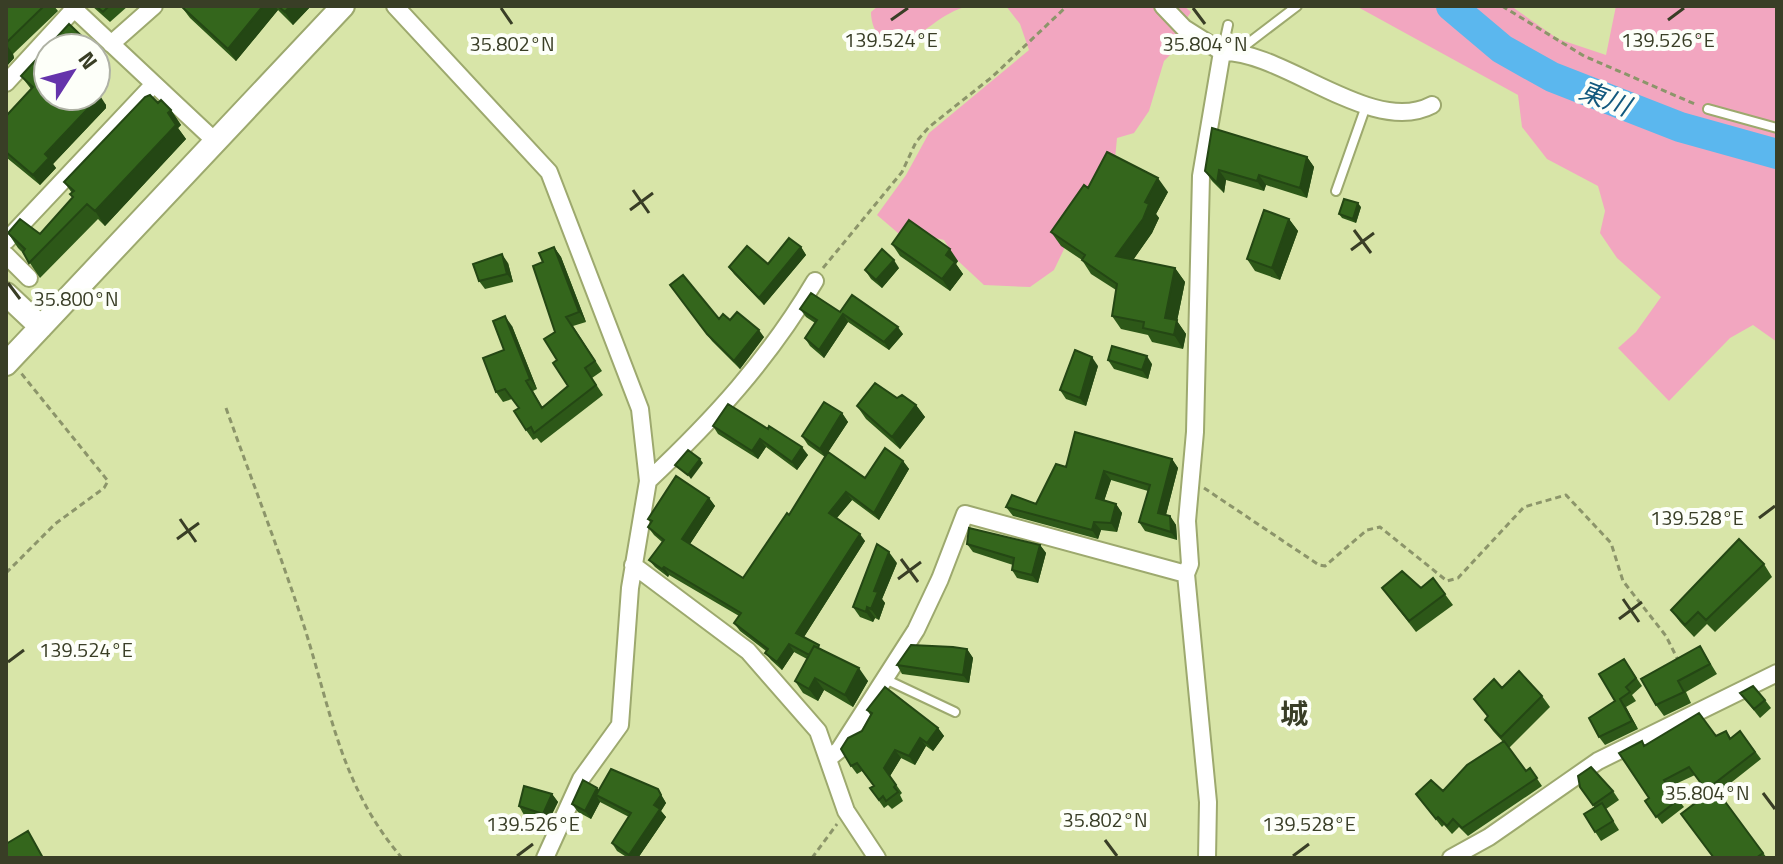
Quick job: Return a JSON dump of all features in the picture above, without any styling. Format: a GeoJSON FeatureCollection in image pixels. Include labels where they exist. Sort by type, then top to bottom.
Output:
{"type":"FeatureCollection","features":[{"type":"Feature","properties":{"kind":"street"},"geometry":{"type":"LineString","coordinates":[[112,43],[154,6]]}},
{"type":"Feature","properties":{"kind":"street"},"geometry":{"type":"LineString","coordinates":[[8,362],[343,6]]}},
{"type":"Feature","properties":{"kind":"street"},"geometry":{"type":"LineString","coordinates":[[395,6],[549,172],[640,409],[648,481],[633,565],[620,725],[581,779],[545,858]]}},
{"type":"Feature","properties":{"kind":"street"},"geometry":{"type":"LineString","coordinates":[[1163,6],[1184,28],[1230,51],[1366,105],[1403,112],[1432,105]]}},
{"type":"Feature","properties":{"kind":"street"},"geometry":{"type":"LineString","coordinates":[[6,83],[72,7],[98,32]]}},
{"type":"Feature","properties":{"kind":"street"},"geometry":{"type":"LineString","coordinates":[[112,45],[215,141]]}},
{"type":"Feature","properties":{"kind":"street"},"geometry":{"type":"LineString","coordinates":[[1207,858],[1208,802],[1186,574],[1190,564],[1187,521],[1199,326],[1201,176],[1230,51]]}},
{"type":"Feature","properties":{"kind":"street"},"geometry":{"type":"LineString","coordinates":[[6,241],[153,85]]}},
{"type":"Feature","properties":{"kind":"street"},"geometry":{"type":"LineString","coordinates":[[6,255],[29,278]]}},
{"type":"Feature","properties":{"kind":"street"},"geometry":{"type":"LineString","coordinates":[[648,481],[755,372],[781,337],[815,281]]}},
{"type":"Feature","properties":{"kind":"street"},"geometry":{"type":"LineString","coordinates":[[6,294],[41,327]]}},
{"type":"Feature","properties":{"kind":"street"},"geometry":{"type":"LineString","coordinates":[[829,758],[839,750],[922,617],[965,514],[1186,574]]}},
{"type":"Feature","properties":{"kind":"street"},"geometry":{"type":"LineString","coordinates":[[633,565],[748,651],[818,731],[846,811],[877,858]]}},
{"type":"Feature","properties":{"kind":"street"},"geometry":{"type":"LineString","coordinates":[[1451,858],[1489,837],[1598,761],[1777,673]]}},
{"type":"Feature","properties":{"kind":"lane"},"geometry":{"type":"LineString","coordinates":[[1228,25],[1230,51],[1297,6]]}},
{"type":"Feature","properties":{"kind":"lane"},"geometry":{"type":"LineString","coordinates":[[1336,191],[1366,105]]}},
{"type":"Feature","properties":{"kind":"lane"},"geometry":{"type":"LineString","coordinates":[[1708,109],[1777,128]]}},
{"type":"Feature","properties":{"kind":"lane"},"geometry":{"type":"LineString","coordinates":[[885,679],[955,712]]}},
{"type":"Feature","properties":{"kind":"path"},"geometry":{"type":"LineString","coordinates":[[815,281],[902,172],[916,142],[929,127],[992,77],[1067,6]]}},
{"type":"Feature","properties":{"kind":"path"},"geometry":{"type":"LineString","coordinates":[[1502,6],[1584,56],[1708,109]]}},
{"type":"Feature","properties":{"kind":"path"},"geometry":{"type":"LineString","coordinates":[[6,573],[55,524],[104,488],[108,481],[8,362]]}},
{"type":"Feature","properties":{"kind":"path"},"geometry":{"type":"LineString","coordinates":[[226,408],[304,627],[335,740],[380,833],[402,858]]}},
{"type":"Feature","properties":{"kind":"path"},"geometry":{"type":"LineString","coordinates":[[1191,481],[1319,565],[1325,566],[1367,530],[1380,527],[1447,581],[1458,578],[1524,507],[1566,495],[1611,543],[1623,581],[1666,636],[1686,674]]}},
{"type":"Feature","properties":{"kind":"path"},"geometry":{"type":"LineString","coordinates":[[812,858],[846,811]]}},
{"type":"Feature","properties":{"kind":"shaded area"},"geometry":{"type":"Polygon","coordinates":[[[878,6],[969,6],[949,13],[897,49],[886,44],[875,30],[871,12],[878,6]]]}},
{"type":"Feature","properties":{"kind":"shaded area"},"geometry":{"type":"Polygon","coordinates":[[[1006,6],[1184,6],[1191,12],[1174,37],[1173,52],[1164,61],[1149,111],[1134,133],[1117,138],[1115,159],[1088,199],[1054,270],[1030,287],[984,285],[956,259],[944,240],[915,233],[905,239],[877,215],[906,175],[929,133],[1029,50],[1020,24],[1006,6]]]}},
{"type":"Feature","properties":{"kind":"shaded area"},"geometry":{"type":"Polygon","coordinates":[[[1356,6],[1511,6],[1558,39],[1606,55],[1616,6],[1777,6],[1777,342],[1753,325],[1730,338],[1669,401],[1618,348],[1636,332],[1661,297],[1617,258],[1600,233],[1605,211],[1598,186],[1547,159],[1522,127],[1518,95],[1356,6]]]}},
{"type":"Feature","properties":{"kind":"building"},"geometry":{"type":"Polygon","coordinates":[[[6,6],[44,6],[6,43],[6,6]]]}},
{"type":"Feature","properties":{"kind":"building"},"geometry":{"type":"Polygon","coordinates":[[[181,6],[263,6],[228,49],[181,6]]]}},
{"type":"Feature","properties":{"kind":"building"},"geometry":{"type":"Polygon","coordinates":[[[69,24],[77,32],[62,32],[69,24]]]}},
{"type":"Feature","properties":{"kind":"building"},"geometry":{"type":"Polygon","coordinates":[[[32,64],[32,86],[21,76],[32,64]]]}},
{"type":"Feature","properties":{"kind":"building"},"geometry":{"type":"Polygon","coordinates":[[[32,88],[32,112],[85,112],[45,154],[49,158],[33,175],[6,152],[7,115],[32,88]]]}},
{"type":"Feature","properties":{"kind":"building"},"geometry":{"type":"Polygon","coordinates":[[[150,95],[171,110],[168,113],[176,125],[95,211],[87,204],[29,263],[23,252],[25,249],[8,233],[20,219],[40,234],[73,197],[70,194],[74,191],[64,182],[150,95]]]}},
{"type":"Feature","properties":{"kind":"building"},"geometry":{"type":"Polygon","coordinates":[[[1212,128],[1307,157],[1300,188],[1259,175],[1257,181],[1219,170],[1217,183],[1205,171],[1212,128]]]}},
{"type":"Feature","properties":{"kind":"building"},"geometry":{"type":"Polygon","coordinates":[[[1107,152],[1158,178],[1145,202],[1149,204],[1143,219],[1116,256],[1175,268],[1165,318],[1177,320],[1174,335],[1143,328],[1144,322],[1112,316],[1117,284],[1082,260],[1085,255],[1051,232],[1084,185],[1088,188],[1107,152]]]}},
{"type":"Feature","properties":{"kind":"building"},"geometry":{"type":"Polygon","coordinates":[[[1344,199],[1358,203],[1353,219],[1339,214],[1344,199]]]}},
{"type":"Feature","properties":{"kind":"building"},"geometry":{"type":"Polygon","coordinates":[[[1264,210],[1289,219],[1272,268],[1247,259],[1264,210]]]}},
{"type":"Feature","properties":{"kind":"building"},"geometry":{"type":"Polygon","coordinates":[[[909,220],[950,249],[946,255],[955,262],[942,279],[892,244],[909,220]]]}},
{"type":"Feature","properties":{"kind":"building"},"geometry":{"type":"Polygon","coordinates":[[[789,238],[801,247],[759,298],[729,267],[747,246],[768,264],[789,238]]]}},
{"type":"Feature","properties":{"kind":"building"},"geometry":{"type":"Polygon","coordinates":[[[554,247],[579,312],[566,317],[595,361],[585,368],[596,385],[534,433],[531,427],[526,430],[514,411],[519,408],[505,389],[496,392],[483,358],[504,350],[493,321],[505,316],[530,379],[526,381],[542,408],[568,386],[553,363],[557,360],[544,339],[555,332],[533,266],[543,262],[539,253],[554,247]]]}},
{"type":"Feature","properties":{"kind":"building"},"geometry":{"type":"Polygon","coordinates":[[[882,249],[894,260],[876,280],[865,270],[882,249]]]}},
{"type":"Feature","properties":{"kind":"building"},"geometry":{"type":"Polygon","coordinates":[[[502,254],[507,274],[479,281],[473,264],[502,254]]]}},
{"type":"Feature","properties":{"kind":"building"},"geometry":{"type":"Polygon","coordinates":[[[683,275],[719,319],[723,314],[730,320],[737,312],[759,330],[734,361],[707,334],[670,285],[683,275]]]}},
{"type":"Feature","properties":{"kind":"building"},"geometry":{"type":"Polygon","coordinates":[[[811,293],[840,312],[852,295],[898,327],[884,342],[843,314],[819,350],[805,338],[817,320],[800,309],[811,293]]]}},
{"type":"Feature","properties":{"kind":"building"},"geometry":{"type":"Polygon","coordinates":[[[1112,346],[1147,356],[1142,370],[1108,360],[1112,346]]]}},
{"type":"Feature","properties":{"kind":"building"},"geometry":{"type":"Polygon","coordinates":[[[1075,350],[1092,357],[1080,398],[1060,390],[1075,350]]]}},
{"type":"Feature","properties":{"kind":"building"},"geometry":{"type":"Polygon","coordinates":[[[875,383],[897,398],[902,395],[916,405],[892,437],[857,406],[875,383]]]}},
{"type":"Feature","properties":{"kind":"building"},"geometry":{"type":"Polygon","coordinates":[[[824,402],[842,413],[820,449],[802,436],[824,402]]]}},
{"type":"Feature","properties":{"kind":"building"},"geometry":{"type":"Polygon","coordinates":[[[728,404],[802,447],[792,462],[760,439],[752,451],[713,426],[728,404]]]}},
{"type":"Feature","properties":{"kind":"building"},"geometry":{"type":"Polygon","coordinates":[[[1075,432],[1172,459],[1158,513],[1170,516],[1171,532],[1139,522],[1150,485],[1104,471],[1096,498],[1116,504],[1111,523],[1094,522],[1092,530],[1006,507],[1012,495],[1036,504],[1056,464],[1066,467],[1075,432]]]}},
{"type":"Feature","properties":{"kind":"building"},"geometry":{"type":"Polygon","coordinates":[[[885,448],[903,461],[874,513],[846,492],[829,513],[860,534],[796,633],[819,645],[818,648],[814,646],[809,655],[789,644],[777,662],[765,653],[768,649],[734,623],[741,613],[649,560],[664,540],[648,527],[652,521],[648,519],[676,476],[709,498],[682,539],[743,578],[787,513],[789,515],[828,452],[865,478],[885,448]]]}},
{"type":"Feature","properties":{"kind":"building"},"geometry":{"type":"Polygon","coordinates":[[[688,450],[700,459],[688,475],[675,465],[688,450]]]}},
{"type":"Feature","properties":{"kind":"building"},"geometry":{"type":"Polygon","coordinates":[[[969,528],[1040,545],[1032,575],[1012,570],[1014,558],[967,544],[969,528]]]}},
{"type":"Feature","properties":{"kind":"building"},"geometry":{"type":"Polygon","coordinates":[[[1739,539],[1764,564],[1706,620],[1698,612],[1685,625],[1671,610],[1739,539]]]}},
{"type":"Feature","properties":{"kind":"building"},"geometry":{"type":"Polygon","coordinates":[[[877,544],[889,552],[874,591],[878,592],[871,609],[867,607],[866,612],[853,607],[877,544]]]}},
{"type":"Feature","properties":{"kind":"building"},"geometry":{"type":"Polygon","coordinates":[[[1402,571],[1421,588],[1433,578],[1445,594],[1409,621],[1382,588],[1402,571]]]}},
{"type":"Feature","properties":{"kind":"building"},"geometry":{"type":"Polygon","coordinates":[[[911,645],[967,649],[963,675],[897,665],[911,645]]]}},
{"type":"Feature","properties":{"kind":"building"},"geometry":{"type":"Polygon","coordinates":[[[814,646],[859,668],[845,695],[815,678],[809,689],[795,681],[814,646]]]}},
{"type":"Feature","properties":{"kind":"building"},"geometry":{"type":"Polygon","coordinates":[[[1700,646],[1710,664],[1678,681],[1684,692],[1656,705],[1641,679],[1700,646]]]}},
{"type":"Feature","properties":{"kind":"building"},"geometry":{"type":"Polygon","coordinates":[[[1624,659],[1636,678],[1626,687],[1630,692],[1620,699],[1632,721],[1599,737],[1589,718],[1615,701],[1599,674],[1624,659]]]}},
{"type":"Feature","properties":{"kind":"building"},"geometry":{"type":"Polygon","coordinates":[[[1519,671],[1542,696],[1501,737],[1485,720],[1488,716],[1474,699],[1494,679],[1502,688],[1519,671]]]}},
{"type":"Feature","properties":{"kind":"building"},"geometry":{"type":"Polygon","coordinates":[[[1753,686],[1765,700],[1754,709],[1740,693],[1753,686]]]}},
{"type":"Feature","properties":{"kind":"building"},"geometry":{"type":"Polygon","coordinates":[[[885,687],[938,728],[927,743],[920,738],[909,756],[895,750],[884,768],[898,792],[886,801],[883,796],[879,800],[870,788],[874,786],[857,763],[851,766],[841,749],[848,738],[862,731],[872,713],[867,710],[885,687]]]}},
{"type":"Feature","properties":{"kind":"building"},"geometry":{"type":"Polygon","coordinates":[[[1699,713],[1716,736],[1726,731],[1730,739],[1740,731],[1755,752],[1706,790],[1689,767],[1664,780],[1679,799],[1656,817],[1645,801],[1649,798],[1619,753],[1642,741],[1644,746],[1699,713]]]}},
{"type":"Feature","properties":{"kind":"building"},"geometry":{"type":"Polygon","coordinates":[[[1504,741],[1526,771],[1530,768],[1537,778],[1462,828],[1453,819],[1447,826],[1438,817],[1436,819],[1416,794],[1431,780],[1443,791],[1467,765],[1504,741]]]}},
{"type":"Feature","properties":{"kind":"building"},"geometry":{"type":"Polygon","coordinates":[[[1591,767],[1613,791],[1593,805],[1580,787],[1578,776],[1591,767]]]}},
{"type":"Feature","properties":{"kind":"building"},"geometry":{"type":"Polygon","coordinates":[[[611,769],[658,789],[661,795],[654,805],[660,809],[629,855],[612,843],[631,813],[596,795],[611,769]]]}},
{"type":"Feature","properties":{"kind":"building"},"geometry":{"type":"Polygon","coordinates":[[[583,780],[597,788],[585,811],[572,804],[583,780]]]}},
{"type":"Feature","properties":{"kind":"building"},"geometry":{"type":"Polygon","coordinates":[[[524,786],[552,794],[543,814],[519,806],[524,786]]]}},
{"type":"Feature","properties":{"kind":"building"},"geometry":{"type":"Polygon","coordinates":[[[1715,788],[1763,853],[1756,858],[1714,858],[1681,814],[1715,788]]]}},
{"type":"Feature","properties":{"kind":"building"},"geometry":{"type":"Polygon","coordinates":[[[1602,803],[1613,821],[1595,832],[1584,814],[1602,803]]]}},
{"type":"Feature","properties":{"kind":"building"},"geometry":{"type":"Polygon","coordinates":[[[28,831],[43,858],[6,858],[6,844],[28,831]]]}},
{"type":"Feature","properties":{"kind":"waterway","name":"東川"},"geometry":{"type":"LineString","coordinates":[[1451,6],[1502,49],[1552,77],[1680,127],[1777,154]]}},
{"type":"Feature","properties":{"kind":"district","name":"城"},"geometry":{"type":"Point","coordinates":[1294,713]}}]}
